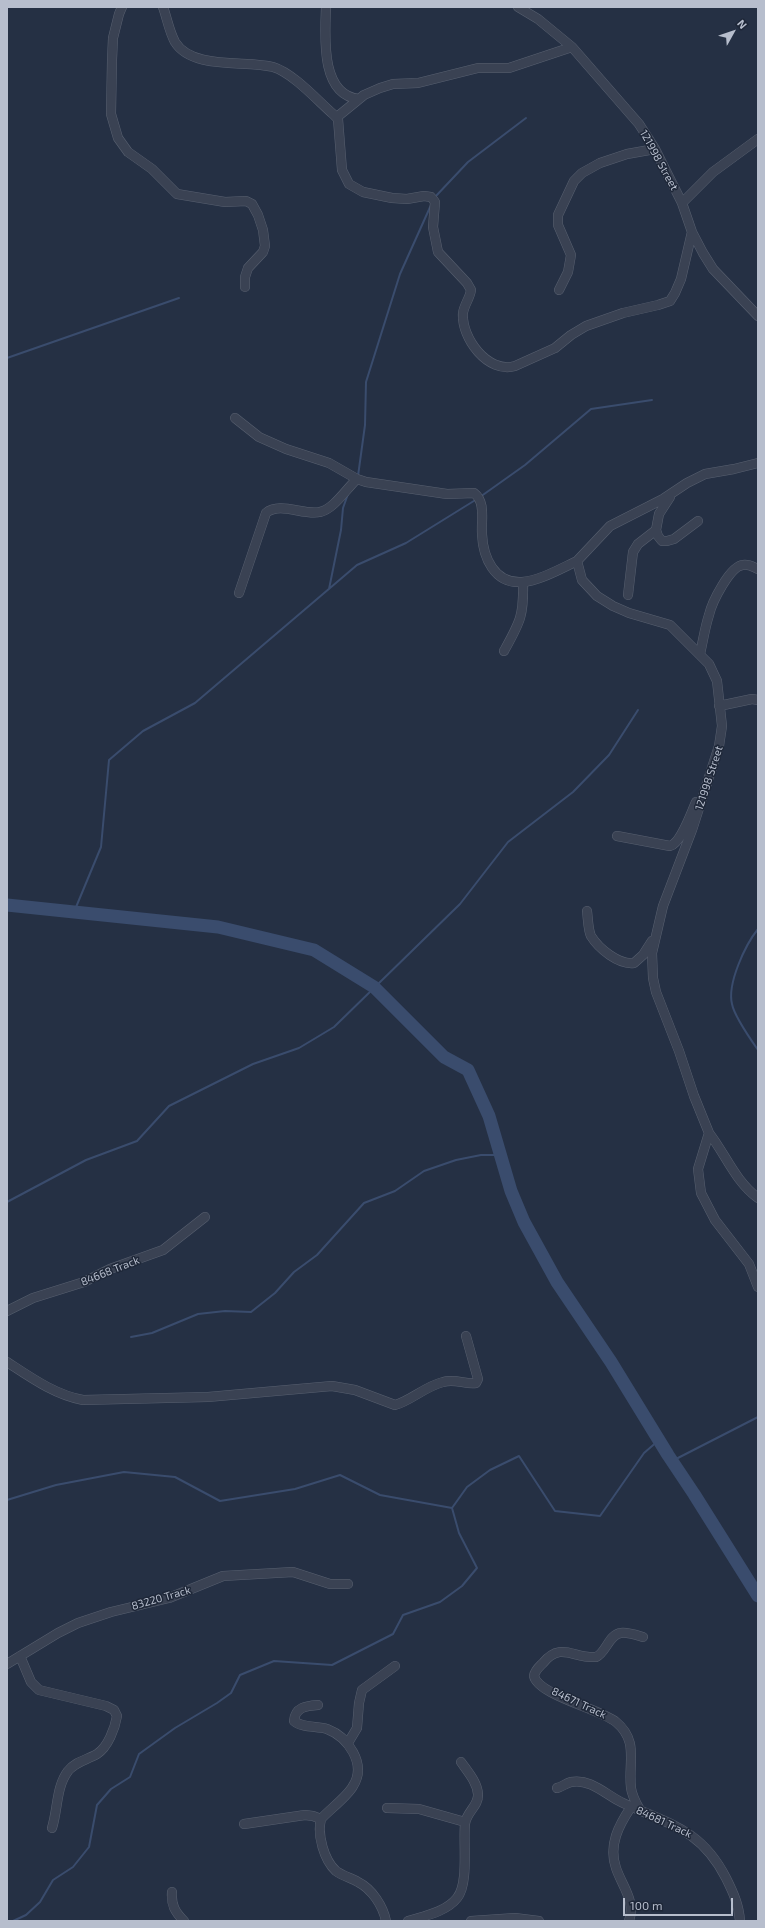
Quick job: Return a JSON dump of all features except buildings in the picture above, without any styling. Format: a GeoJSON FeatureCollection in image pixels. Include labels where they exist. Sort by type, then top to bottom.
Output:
{"type":"FeatureCollection","features":[{"type":"Feature","properties":{"kind":"street"},"geometry":{"type":"LineString","coordinates":[[122,7],[113,38],[112,60],[111,114],[118,138],[128,152],[152,169],[177,194],[225,202],[246,201],[252,204],[258,215],[265,242],[264,249],[247,272],[245,287]]}},
{"type":"Feature","properties":{"kind":"street"},"geometry":{"type":"LineString","coordinates":[[163,7],[175,41],[184,52],[213,61],[273,67],[286,73],[337,117],[342,170],[346,181],[352,187],[363,192],[392,198],[407,199],[428,196],[435,202],[432,227],[438,252],[467,283],[471,290],[463,314],[469,336],[480,354],[499,366],[509,368],[552,350],[576,331],[586,326],[623,313],[670,301],[682,279],[692,232]]}},
{"type":"Feature","properties":{"kind":"street"},"geometry":{"type":"LineString","coordinates":[[326,7],[326,56],[334,83],[340,91],[349,97],[359,99]]}},
{"type":"Feature","properties":{"kind":"street","name":"121998 Street"},"geometry":{"type":"LineString","coordinates":[[518,7],[538,19],[572,47],[590,70],[624,106],[656,149],[682,203],[692,232],[713,269],[758,316]]}},
{"type":"Feature","properties":{"kind":"street"},"geometry":{"type":"LineString","coordinates":[[337,117],[371,91],[393,84],[418,83],[478,68],[509,68],[572,47]]}},
{"type":"Feature","properties":{"kind":"street"},"geometry":{"type":"LineString","coordinates":[[682,203],[713,172],[758,139]]}},
{"type":"Feature","properties":{"kind":"street"},"geometry":{"type":"LineString","coordinates":[[559,290],[568,272],[571,255],[558,225],[558,215],[574,181],[582,173],[600,163],[627,154],[656,149]]}},
{"type":"Feature","properties":{"kind":"street"},"geometry":{"type":"LineString","coordinates":[[235,418],[259,437],[286,449],[328,463],[357,479],[366,482],[432,493],[474,493],[481,502],[482,540],[489,564],[497,574],[523,582],[577,561],[610,526],[705,474],[758,463]]}},
{"type":"Feature","properties":{"kind":"street"},"geometry":{"type":"LineString","coordinates":[[239,593],[266,513],[276,508],[302,512],[320,512],[332,506],[357,479]]}},
{"type":"Feature","properties":{"kind":"street"},"geometry":{"type":"LineString","coordinates":[[673,492],[659,514],[656,530],[662,541],[669,541],[698,521]]}},
{"type":"Feature","properties":{"kind":"street"},"geometry":{"type":"LineString","coordinates":[[628,595],[633,552],[638,544],[656,530]]}},
{"type":"Feature","properties":{"kind":"street","name":"121998 Street"},"geometry":{"type":"LineString","coordinates":[[577,561],[582,580],[597,596],[613,606],[629,613],[670,624],[709,664],[715,676],[720,706],[721,736],[692,830],[663,906],[654,938],[652,964],[656,992],[709,1133],[736,1176],[750,1192],[758,1198]]}},
{"type":"Feature","properties":{"kind":"street"},"geometry":{"type":"LineString","coordinates":[[700,654],[709,614],[722,585],[733,571],[742,565],[758,569]]}},
{"type":"Feature","properties":{"kind":"street"},"geometry":{"type":"LineString","coordinates":[[504,652],[522,617],[523,582]]}},
{"type":"Feature","properties":{"kind":"street"},"geometry":{"type":"LineString","coordinates":[[720,706],[752,699],[758,700]]}},
{"type":"Feature","properties":{"kind":"street"},"geometry":{"type":"LineString","coordinates":[[617,836],[674,846],[679,839],[699,794],[708,780]]}},
{"type":"Feature","properties":{"kind":"street","name":"121998 Street"},"geometry":{"type":"LineString","coordinates":[[587,911],[590,935],[596,942],[619,961],[634,963],[643,955],[654,938]]}},
{"type":"Feature","properties":{"kind":"street"},"geometry":{"type":"LineString","coordinates":[[709,1133],[698,1169],[701,1193],[716,1220],[749,1264],[758,1288]]}},
{"type":"Feature","properties":{"kind":"street","name":"84668 Track"},"geometry":{"type":"LineString","coordinates":[[7,1311],[33,1298],[84,1282],[122,1265],[163,1250],[205,1217]]}},
{"type":"Feature","properties":{"kind":"street"},"geometry":{"type":"LineString","coordinates":[[7,1362],[49,1388],[82,1400],[208,1397],[332,1386],[355,1390],[395,1405],[429,1387],[449,1380],[472,1384],[476,1382],[478,1379],[466,1336]]}},
{"type":"Feature","properties":{"kind":"street","name":"83220 Track"},"geometry":{"type":"LineString","coordinates":[[7,1664],[58,1633],[78,1623],[111,1612],[169,1598],[223,1576],[293,1572],[330,1584],[348,1584]]}},
{"type":"Feature","properties":{"kind":"street","name":"84671 Track"},"geometry":{"type":"LineString","coordinates":[[636,1809],[631,1789],[632,1749],[625,1731],[609,1717],[568,1700],[540,1685],[534,1676],[537,1669],[553,1653],[561,1651],[596,1656],[601,1654],[617,1634],[622,1633],[643,1637]]}},
{"type":"Feature","properties":{"kind":"street"},"geometry":{"type":"LineString","coordinates":[[20,1656],[31,1682],[39,1690],[106,1706],[114,1710],[117,1716],[106,1745],[98,1753],[76,1763],[65,1776],[60,1788],[52,1828]]}},
{"type":"Feature","properties":{"kind":"street"},"geometry":{"type":"LineString","coordinates":[[348,1743],[357,1728],[359,1703],[362,1690],[396,1666]]}},
{"type":"Feature","properties":{"kind":"street"},"geometry":{"type":"LineString","coordinates":[[318,1705],[301,1708],[296,1713],[294,1721],[298,1724],[331,1731],[348,1743],[357,1766],[357,1777],[353,1787],[321,1820],[321,1838],[331,1865],[340,1873],[360,1882],[366,1887],[381,1907],[386,1921]]}},
{"type":"Feature","properties":{"kind":"street"},"geometry":{"type":"LineString","coordinates":[[408,1921],[440,1910],[449,1905],[459,1896],[464,1873],[465,1822],[468,1813],[476,1803],[478,1795],[474,1781],[461,1762]]}},
{"type":"Feature","properties":{"kind":"street","name":"84681 Track"},"geometry":{"type":"LineString","coordinates":[[557,1788],[571,1782],[584,1783],[597,1787],[615,1800],[665,1820],[702,1842],[714,1858],[728,1882],[738,1905],[740,1921]]}},
{"type":"Feature","properties":{"kind":"street"},"geometry":{"type":"LineString","coordinates":[[387,1808],[419,1809],[465,1822]]}},
{"type":"Feature","properties":{"kind":"street"},"geometry":{"type":"LineString","coordinates":[[629,1921],[631,1905],[626,1889],[615,1866],[613,1846],[617,1829],[636,1809]]}},
{"type":"Feature","properties":{"kind":"street"},"geometry":{"type":"LineString","coordinates":[[244,1824],[305,1815],[314,1816],[321,1820]]}},
{"type":"Feature","properties":{"kind":"street"},"geometry":{"type":"LineString","coordinates":[[172,1892],[174,1909],[184,1921]]}},
{"type":"Feature","properties":{"kind":"street"},"geometry":{"type":"LineString","coordinates":[[471,1921],[509,1918],[539,1921]]}},
{"type":"Feature","properties":{"kind":"waterway"},"geometry":{"type":"LineString","coordinates":[[435,197],[468,162],[526,118]]}},
{"type":"Feature","properties":{"kind":"waterway"},"geometry":{"type":"LineString","coordinates":[[358,476],[365,425],[366,382],[400,274],[431,205]]}},
{"type":"Feature","properties":{"kind":"waterway"},"geometry":{"type":"LineString","coordinates":[[7,358],[179,298]]}},
{"type":"Feature","properties":{"kind":"waterway"},"geometry":{"type":"LineString","coordinates":[[480,497],[525,465],[591,409],[652,400]]}},
{"type":"Feature","properties":{"kind":"waterway"},"geometry":{"type":"LineString","coordinates":[[329,589],[341,530],[343,508],[348,494]]}},
{"type":"Feature","properties":{"kind":"waterway"},"geometry":{"type":"LineString","coordinates":[[74,912],[101,847],[109,760],[143,731],[195,703],[357,565],[406,543],[477,499]]}},
{"type":"Feature","properties":{"kind":"waterway"},"geometry":{"type":"LineString","coordinates":[[7,1202],[86,1160],[137,1141],[169,1106],[253,1064],[299,1048],[334,1027],[460,904],[508,842],[573,792],[609,755],[638,710]]}},
{"type":"Feature","properties":{"kind":"waterway"},"geometry":{"type":"LineString","coordinates":[[7,905],[218,927],[314,950],[374,987],[444,1057],[468,1070],[489,1116],[511,1191],[524,1222],[557,1282],[611,1362],[668,1455],[758,1596]]}},
{"type":"Feature","properties":{"kind":"waterway"},"geometry":{"type":"LineString","coordinates":[[758,929],[738,965],[732,986],[731,996],[733,1009],[758,1050]]}},
{"type":"Feature","properties":{"kind":"waterway"},"geometry":{"type":"LineString","coordinates":[[131,1337],[152,1333],[198,1314],[225,1311],[251,1312],[275,1293],[294,1272],[317,1255],[364,1203],[395,1191],[424,1171],[456,1160],[481,1155],[501,1155]]}},
{"type":"Feature","properties":{"kind":"waterway"},"geometry":{"type":"LineString","coordinates":[[672,1461],[758,1417]]}},
{"type":"Feature","properties":{"kind":"waterway"},"geometry":{"type":"LineString","coordinates":[[13,1921],[26,1915],[40,1902],[53,1880],[73,1867],[89,1847],[97,1805],[111,1789],[130,1777],[139,1754],[175,1728],[231,1693],[240,1675],[274,1661],[332,1665],[393,1634],[403,1615],[440,1602],[462,1586],[477,1568],[459,1533],[452,1508],[467,1487],[490,1470],[519,1456],[555,1511],[600,1516],[644,1453],[659,1440]]}},
{"type":"Feature","properties":{"kind":"waterway"},"geometry":{"type":"LineString","coordinates":[[7,1500],[56,1485],[124,1472],[175,1477],[220,1501],[295,1489],[340,1475],[380,1495],[452,1508]]}}]}
